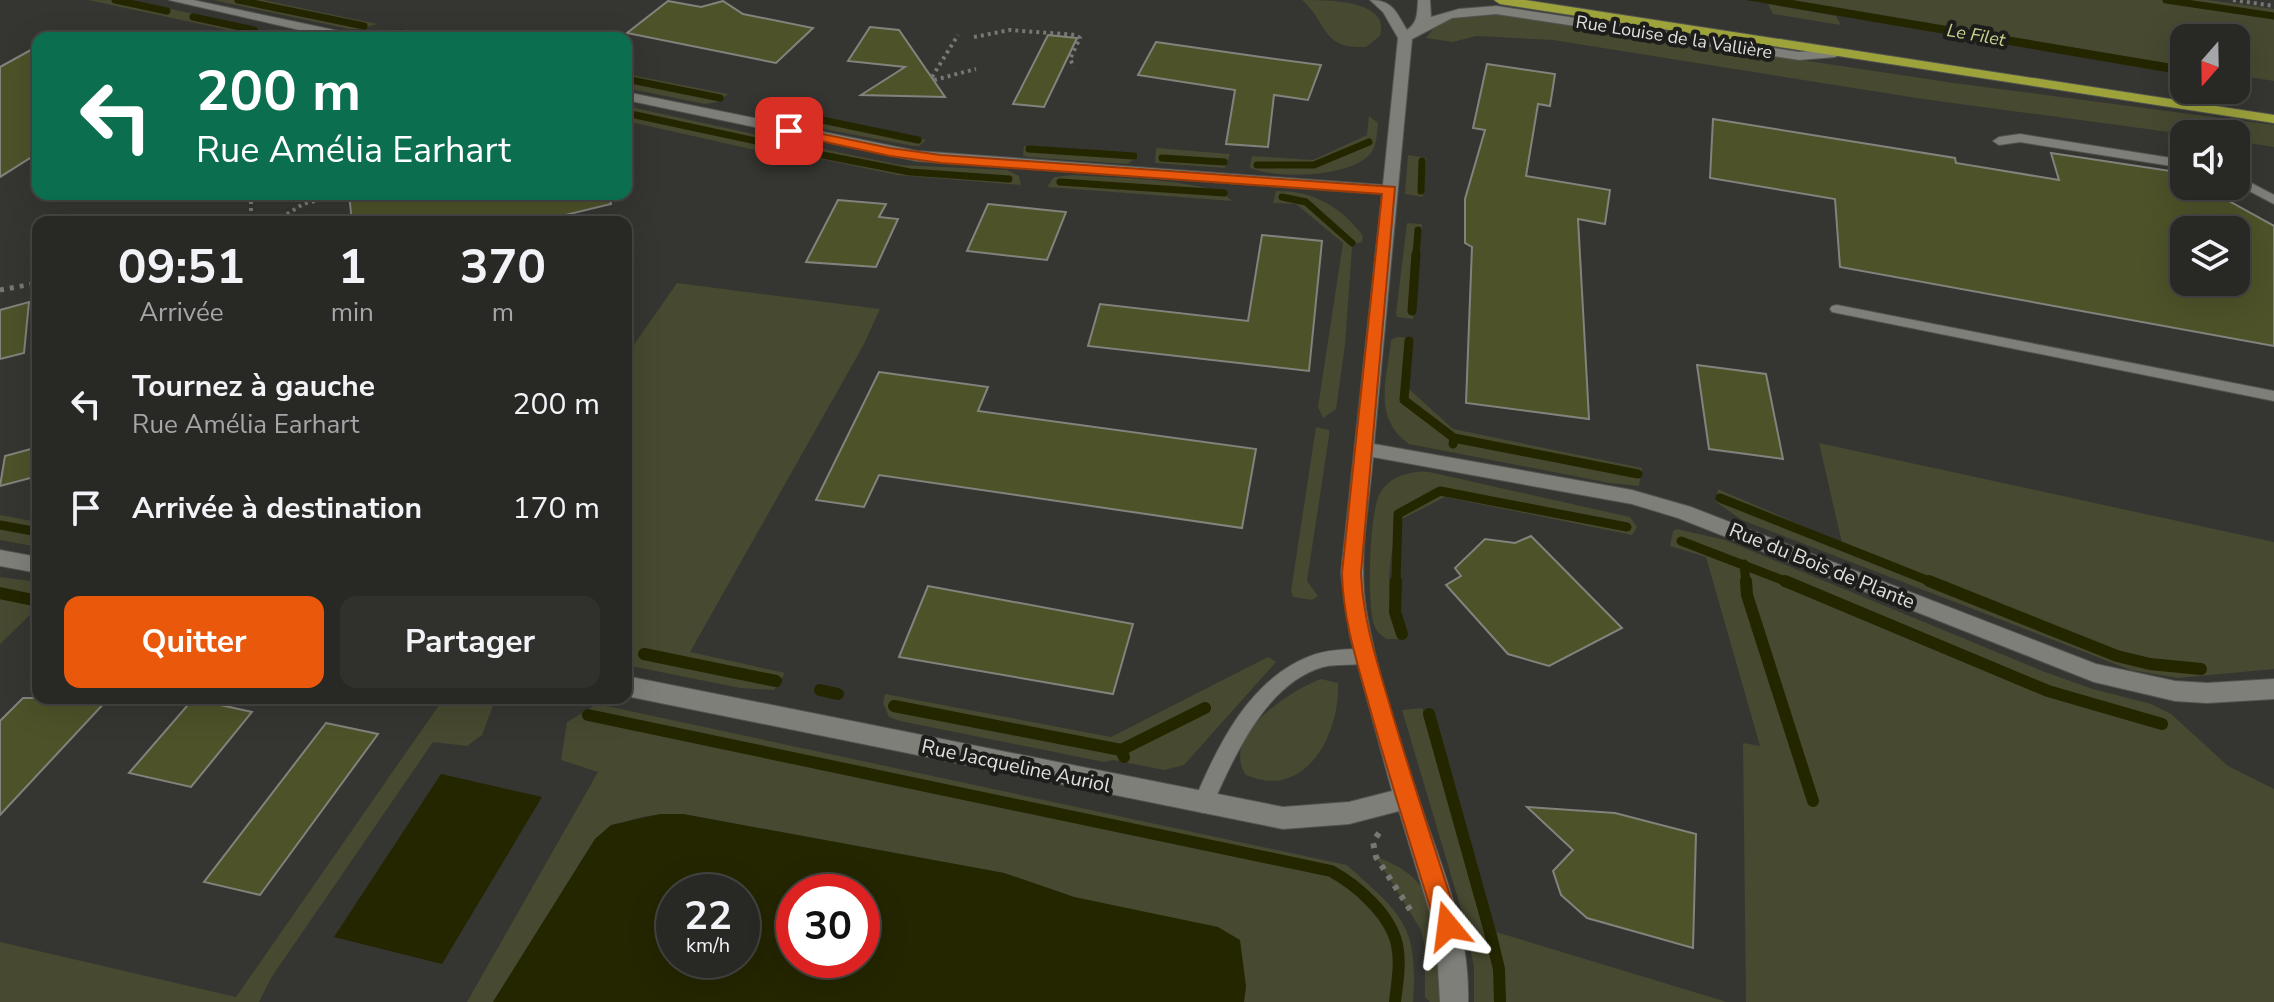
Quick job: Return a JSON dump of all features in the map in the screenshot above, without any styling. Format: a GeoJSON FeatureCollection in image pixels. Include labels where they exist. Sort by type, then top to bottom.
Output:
{"type":"FeatureCollection","features":[{"type":"Feature","properties":{"kind":"main road"},"geometry":{"type":"LineString","coordinates":[[1500,0],[2274,119]]}},
{"type":"Feature","properties":{"kind":"street"},"geometry":{"type":"LineString","coordinates":[[175,0],[325,32]]}},
{"type":"Feature","properties":{"kind":"street"},"geometry":{"type":"LineString","coordinates":[[1376,0],[1391,5],[1405,38],[1352,573],[1354,609],[1406,798],[1448,926],[1455,969],[1454,1002]]}},
{"type":"Feature","properties":{"kind":"street"},"geometry":{"type":"LineString","coordinates":[[1421,25],[1424,0]]}},
{"type":"Feature","properties":{"kind":"street","name":"Rue Louise de la Vallière"},"geometry":{"type":"LineString","coordinates":[[1405,38],[1421,25],[1461,11],[1496,10],[1799,56],[1835,53]]}},
{"type":"Feature","properties":{"kind":"street"},"geometry":{"type":"LineString","coordinates":[[632,97],[917,156],[1390,190]]}},
{"type":"Feature","properties":{"kind":"street","name":"Rue du Bois de Plante"},"geometry":{"type":"LineString","coordinates":[[1365,449],[1632,497],[1684,512],[2094,673],[2175,691],[2207,693],[2274,689]]}},
{"type":"Feature","properties":{"kind":"street"},"geometry":{"type":"LineString","coordinates":[[0,558],[32,564]]}},
{"type":"Feature","properties":{"kind":"street","name":"Rue Jacqueline Auriol"},"geometry":{"type":"LineString","coordinates":[[632,687],[1283,818],[1349,813],[1406,798]]}},
{"type":"Feature","properties":{"kind":"lane"},"geometry":{"type":"LineString","coordinates":[[1999,141],[2020,138],[2170,162]]}},
{"type":"Feature","properties":{"kind":"lane"},"geometry":{"type":"LineString","coordinates":[[2250,187],[2274,200]]}},
{"type":"Feature","properties":{"kind":"lane"},"geometry":{"type":"LineString","coordinates":[[1837,309],[2274,396]]}},
{"type":"Feature","properties":{"kind":"lane"},"geometry":{"type":"LineString","coordinates":[[1203,804],[1216,771],[1237,735],[1279,684],[1312,663],[1366,656]]}},
{"type":"Feature","properties":{"kind":"path"},"geometry":{"type":"LineString","coordinates":[[2233,0],[2274,6]]}},
{"type":"Feature","properties":{"kind":"path"},"geometry":{"type":"LineString","coordinates":[[974,37],[1010,30],[1076,35],[1080,38],[1070,59],[1074,67]]}},
{"type":"Feature","properties":{"kind":"path"},"geometry":{"type":"LineString","coordinates":[[958,35],[933,78],[976,69]]}},
{"type":"Feature","properties":{"kind":"path"},"geometry":{"type":"LineString","coordinates":[[284,216],[310,200]]}},
{"type":"Feature","properties":{"kind":"path"},"geometry":{"type":"LineString","coordinates":[[0,290],[32,284]]}},
{"type":"Feature","properties":{"kind":"path"},"geometry":{"type":"LineString","coordinates":[[1406,798],[1403,817],[1381,831],[1373,848],[1417,923]]}},
{"type":"Feature","properties":{"kind":"shaded area"},"geometry":{"type":"Polygon","coordinates":[[[88,0],[130,0],[257,28],[250,32],[238,32],[88,0]]]}},
{"type":"Feature","properties":{"kind":"shaded area"},"geometry":{"type":"Polygon","coordinates":[[[213,0],[263,0],[377,24],[349,29],[213,0]]]}},
{"type":"Feature","properties":{"kind":"shaded area"},"geometry":{"type":"Polygon","coordinates":[[[1302,0],[1341,2],[1367,9],[1376,15],[1381,24],[1380,36],[1366,47],[1341,44],[1327,33],[1302,0]]]}},
{"type":"Feature","properties":{"kind":"shaded area"},"geometry":{"type":"Polygon","coordinates":[[[1792,0],[2208,0],[2274,9],[2274,81],[2250,77],[2250,24],[2170,24],[2170,64],[1792,0]]]}},
{"type":"Feature","properties":{"kind":"shaded area"},"geometry":{"type":"Polygon","coordinates":[[[1768,4],[1836,16],[1841,25],[1773,14],[1768,4]]]}},
{"type":"Feature","properties":{"kind":"shaded area"},"geometry":{"type":"Polygon","coordinates":[[[1489,13],[1954,83],[2236,120],[2170,120],[2170,132],[1923,99],[1553,40],[1476,36],[1453,42],[1426,38],[1438,25],[1462,16],[1489,13]]]}},
{"type":"Feature","properties":{"kind":"shaded area"},"geometry":{"type":"Polygon","coordinates":[[[632,75],[728,94],[717,102],[705,104],[632,89],[632,75]]]}},
{"type":"Feature","properties":{"kind":"shaded area"},"geometry":{"type":"Polygon","coordinates":[[[632,107],[768,137],[773,141],[768,153],[632,122],[632,107]]]}},
{"type":"Feature","properties":{"kind":"shaded area"},"geometry":{"type":"Polygon","coordinates":[[[762,107],[926,140],[919,146],[913,146],[767,118],[758,114],[762,107]]]}},
{"type":"Feature","properties":{"kind":"shaded area"},"geometry":{"type":"Polygon","coordinates":[[[1369,116],[1378,123],[1376,138],[1371,153],[1361,161],[1331,172],[1313,174],[1277,174],[1250,168],[1252,156],[1313,160],[1367,135],[1369,116]]]}},
{"type":"Feature","properties":{"kind":"shaded area"},"geometry":{"type":"Polygon","coordinates":[[[2250,122],[2274,125],[2274,147],[2250,143],[2250,122]]]}},
{"type":"Feature","properties":{"kind":"shaded area"},"geometry":{"type":"Polygon","coordinates":[[[803,145],[900,165],[1007,170],[1019,176],[1021,185],[897,175],[788,152],[793,147],[803,145]]]}},
{"type":"Feature","properties":{"kind":"shaded area"},"geometry":{"type":"Polygon","coordinates":[[[1024,146],[1138,154],[1138,157],[1127,164],[1027,157],[1023,155],[1024,146]]]}},
{"type":"Feature","properties":{"kind":"shaded area"},"geometry":{"type":"Polygon","coordinates":[[[1156,148],[1230,154],[1225,168],[1155,163],[1156,148]]]}},
{"type":"Feature","properties":{"kind":"shaded area"},"geometry":{"type":"Polygon","coordinates":[[[1408,155],[1426,158],[1423,197],[1405,194],[1408,155]]]}},
{"type":"Feature","properties":{"kind":"shaded area"},"geometry":{"type":"Polygon","coordinates":[[[1072,175],[1182,183],[1222,193],[1232,201],[1047,187],[1054,177],[1072,175]]]}},
{"type":"Feature","properties":{"kind":"shaded area"},"geometry":{"type":"Polygon","coordinates":[[[1276,191],[1289,191],[1325,202],[1346,217],[1363,236],[1362,242],[1353,244],[1352,248],[1345,345],[1336,409],[1323,418],[1318,407],[1343,243],[1296,204],[1273,203],[1276,191]]]}},
{"type":"Feature","properties":{"kind":"shaded area"},"geometry":{"type":"Polygon","coordinates":[[[1407,223],[1422,224],[1413,319],[1397,317],[1396,314],[1407,223]]]}},
{"type":"Feature","properties":{"kind":"shaded area"},"geometry":{"type":"Polygon","coordinates":[[[677,283],[880,309],[863,346],[690,652],[785,673],[774,690],[740,688],[632,666],[632,347],[677,283]]]}},
{"type":"Feature","properties":{"kind":"shaded area"},"geometry":{"type":"Polygon","coordinates":[[[1397,337],[1412,338],[1408,388],[1453,429],[1642,468],[1639,486],[1409,444],[1397,434],[1386,410],[1385,383],[1391,340],[1397,337]]]}},
{"type":"Feature","properties":{"kind":"shaded area"},"geometry":{"type":"Polygon","coordinates":[[[1316,427],[1329,430],[1329,436],[1307,581],[1318,596],[1312,600],[1293,597],[1291,591],[1316,427]]]}},
{"type":"Feature","properties":{"kind":"shaded area"},"geometry":{"type":"Polygon","coordinates":[[[1819,443],[2274,542],[2274,669],[2178,678],[2131,670],[1742,520],[1716,502],[1718,489],[1842,543],[1819,443]]]}},
{"type":"Feature","properties":{"kind":"shaded area"},"geometry":{"type":"Polygon","coordinates":[[[1429,472],[1630,517],[1637,527],[1632,535],[1445,497],[1398,521],[1389,595],[1399,639],[1387,639],[1379,634],[1374,625],[1370,598],[1371,538],[1376,504],[1384,487],[1395,478],[1408,473],[1429,472]]]}},
{"type":"Feature","properties":{"kind":"shaded area"},"geometry":{"type":"Polygon","coordinates":[[[0,515],[32,521],[32,546],[0,540],[0,515]]]}},
{"type":"Feature","properties":{"kind":"shaded area"},"geometry":{"type":"Polygon","coordinates":[[[1677,529],[1725,540],[2045,672],[2093,689],[2151,704],[2171,714],[2228,766],[2274,789],[2274,1002],[1746,1002],[1743,743],[1760,746],[1706,557],[1670,546],[1673,531],[1677,529]]]}},
{"type":"Feature","properties":{"kind":"shaded area"},"geometry":{"type":"Polygon","coordinates":[[[0,577],[32,581],[32,613],[0,644],[0,577]]]}},
{"type":"Feature","properties":{"kind":"shaded area"},"geometry":{"type":"Polygon","coordinates":[[[1268,657],[1276,662],[1184,765],[1164,770],[1113,760],[1104,762],[900,721],[889,717],[883,703],[885,694],[1111,737],[1268,657]]]}},
{"type":"Feature","properties":{"kind":"shaded area"},"geometry":{"type":"Polygon","coordinates":[[[1321,679],[1338,683],[1337,703],[1326,741],[1315,758],[1302,771],[1286,779],[1267,781],[1246,775],[1240,760],[1242,745],[1250,730],[1277,704],[1321,679]]]}},
{"type":"Feature","properties":{"kind":"shaded area"},"geometry":{"type":"Polygon","coordinates":[[[440,704],[494,704],[482,735],[467,746],[433,742],[271,978],[259,1002],[0,1002],[0,942],[236,997],[440,704]]]}},
{"type":"Feature","properties":{"kind":"shaded area"},"geometry":{"type":"Polygon","coordinates":[[[597,704],[1347,865],[1393,909],[1409,937],[1413,955],[1413,1002],[1244,1002],[1246,986],[1127,909],[1074,897],[1004,873],[671,814],[626,822],[595,839],[493,1002],[467,1002],[598,772],[561,760],[567,722],[597,704]]]}},
{"type":"Feature","properties":{"kind":"shaded area"},"geometry":{"type":"Polygon","coordinates":[[[1422,708],[1496,932],[1727,1002],[1474,1002],[1474,967],[1464,919],[1402,710],[1422,708]]]}},
{"type":"Feature","properties":{"kind":"shaded area"},"geometry":{"type":"Polygon","coordinates":[[[1376,857],[1399,867],[1416,881],[1428,897],[1439,935],[1443,1002],[1430,1002],[1425,997],[1425,947],[1421,930],[1376,857]]]}},
{"type":"Feature","properties":{"kind":"water","name":"Le Filet"},"geometry":{"type":"Polygon","coordinates":[[[1746,0],[1792,0],[2170,64],[2170,73],[1746,0]]]}},
{"type":"Feature","properties":{"kind":"water"},"geometry":{"type":"Polygon","coordinates":[[[441,774],[542,797],[442,964],[334,937],[441,774]]]}},
{"type":"Feature","properties":{"kind":"water"},"geometry":{"type":"Polygon","coordinates":[[[660,814],[683,814],[1004,873],[1074,897],[1218,927],[1240,940],[1246,986],[1244,1002],[493,1002],[595,839],[611,825],[660,814]]]}},
{"type":"Feature","properties":{"kind":"building"},"geometry":{"type":"Polygon","coordinates":[[[668,1],[701,7],[723,1],[743,14],[813,28],[776,63],[628,32],[668,1]]]}},
{"type":"Feature","properties":{"kind":"building"},"geometry":{"type":"Polygon","coordinates":[[[870,27],[899,30],[945,97],[861,95],[905,67],[848,61],[870,27]]]}},
{"type":"Feature","properties":{"kind":"building"},"geometry":{"type":"Polygon","coordinates":[[[1048,35],[1077,38],[1044,107],[1013,104],[1048,35]]]}},
{"type":"Feature","properties":{"kind":"building"},"geometry":{"type":"Polygon","coordinates":[[[1156,42],[1321,65],[1308,100],[1274,95],[1268,147],[1226,144],[1235,90],[1138,75],[1156,42]]]}},
{"type":"Feature","properties":{"kind":"building"},"geometry":{"type":"Polygon","coordinates":[[[32,49],[32,157],[0,177],[0,67],[32,49]]]}},
{"type":"Feature","properties":{"kind":"building"},"geometry":{"type":"Polygon","coordinates":[[[1487,64],[1555,74],[1550,106],[1538,104],[1526,176],[1610,190],[1605,224],[1578,219],[1589,419],[1466,403],[1472,247],[1465,243],[1465,199],[1485,130],[1473,128],[1487,64]]]}},
{"type":"Feature","properties":{"kind":"building"},"geometry":{"type":"Polygon","coordinates":[[[1713,119],[1955,158],[1956,163],[2059,180],[2051,153],[2170,171],[2170,200],[2227,200],[2274,226],[2274,346],[1840,267],[1835,199],[1710,178],[1713,119]]]}},
{"type":"Feature","properties":{"kind":"building"},"geometry":{"type":"Polygon","coordinates":[[[350,200],[610,200],[611,204],[561,216],[351,216],[350,200]]]}},
{"type":"Feature","properties":{"kind":"building"},"geometry":{"type":"Polygon","coordinates":[[[838,200],[886,204],[879,217],[898,219],[876,267],[806,262],[838,200]]]}},
{"type":"Feature","properties":{"kind":"building"},"geometry":{"type":"Polygon","coordinates":[[[988,204],[1066,212],[1047,260],[967,251],[988,204]]]}},
{"type":"Feature","properties":{"kind":"building"},"geometry":{"type":"Polygon","coordinates":[[[1262,235],[1322,241],[1309,371],[1088,346],[1100,304],[1248,321],[1262,235]]]}},
{"type":"Feature","properties":{"kind":"building"},"geometry":{"type":"Polygon","coordinates":[[[29,302],[24,353],[0,359],[0,310],[29,302]]]}},
{"type":"Feature","properties":{"kind":"building"},"geometry":{"type":"Polygon","coordinates":[[[1697,365],[1766,374],[1783,459],[1709,449],[1697,365]]]}},
{"type":"Feature","properties":{"kind":"building"},"geometry":{"type":"Polygon","coordinates":[[[879,372],[988,387],[978,411],[1256,449],[1242,528],[879,475],[864,507],[816,500],[879,372]]]}},
{"type":"Feature","properties":{"kind":"building"},"geometry":{"type":"Polygon","coordinates":[[[32,449],[32,478],[0,486],[5,456],[32,449]]]}},
{"type":"Feature","properties":{"kind":"building"},"geometry":{"type":"Polygon","coordinates":[[[1531,536],[1622,628],[1549,666],[1508,654],[1446,585],[1461,576],[1455,568],[1485,539],[1515,543],[1531,536]]]}},
{"type":"Feature","properties":{"kind":"building"},"geometry":{"type":"Polygon","coordinates":[[[928,586],[1133,624],[1113,694],[899,657],[928,586]]]}},
{"type":"Feature","properties":{"kind":"building"},"geometry":{"type":"Polygon","coordinates":[[[23,698],[32,698],[32,704],[103,704],[0,815],[0,721],[23,698]]]}},
{"type":"Feature","properties":{"kind":"building"},"geometry":{"type":"Polygon","coordinates":[[[189,704],[216,704],[252,712],[191,787],[129,773],[189,704]]]}},
{"type":"Feature","properties":{"kind":"building"},"geometry":{"type":"Polygon","coordinates":[[[326,723],[378,734],[260,895],[204,882],[326,723]]]}},
{"type":"Feature","properties":{"kind":"building"},"geometry":{"type":"Polygon","coordinates":[[[1527,807],[1615,813],[1696,834],[1693,948],[1587,918],[1561,895],[1553,871],[1573,850],[1527,807]]]}},
{"type":"Feature","properties":{"kind":"waterway"},"geometry":{"type":"LineString","coordinates":[[115,0],[167,11]]}},
{"type":"Feature","properties":{"kind":"waterway"},"geometry":{"type":"LineString","coordinates":[[238,0],[364,26]]}},
{"type":"Feature","properties":{"kind":"waterway"},"geometry":{"type":"LineString","coordinates":[[2166,0],[2274,16]]}},
{"type":"Feature","properties":{"kind":"waterway"},"geometry":{"type":"LineString","coordinates":[[193,17],[254,30]]}},
{"type":"Feature","properties":{"kind":"waterway"},"geometry":{"type":"LineString","coordinates":[[632,80],[720,98]]}},
{"type":"Feature","properties":{"kind":"waterway"},"geometry":{"type":"LineString","coordinates":[[769,109],[918,140]]}},
{"type":"Feature","properties":{"kind":"waterway"},"geometry":{"type":"LineString","coordinates":[[632,114],[765,143]]}},
{"type":"Feature","properties":{"kind":"waterway"},"geometry":{"type":"LineString","coordinates":[[1257,165],[1314,165],[1369,142]]}},
{"type":"Feature","properties":{"kind":"waterway"},"geometry":{"type":"LineString","coordinates":[[1029,149],[1134,156]]}},
{"type":"Feature","properties":{"kind":"waterway"},"geometry":{"type":"LineString","coordinates":[[797,150],[910,172],[1009,179]]}},
{"type":"Feature","properties":{"kind":"waterway"},"geometry":{"type":"LineString","coordinates":[[1162,158],[1224,162]]}},
{"type":"Feature","properties":{"kind":"waterway"},"geometry":{"type":"LineString","coordinates":[[1421,191],[1422,161]]}},
{"type":"Feature","properties":{"kind":"waterway"},"geometry":{"type":"LineString","coordinates":[[1060,182],[1224,193]]}},
{"type":"Feature","properties":{"kind":"waterway"},"geometry":{"type":"LineString","coordinates":[[1282,197],[1306,202],[1352,243]]}},
{"type":"Feature","properties":{"kind":"waterway"},"geometry":{"type":"LineString","coordinates":[[1416,256],[1418,230]]}},
{"type":"Feature","properties":{"kind":"waterway"},"geometry":{"type":"LineString","coordinates":[[1412,311],[1416,254]]}},
{"type":"Feature","properties":{"kind":"waterway"},"geometry":{"type":"LineString","coordinates":[[1409,341],[1404,400],[1454,438]]}},
{"type":"Feature","properties":{"kind":"waterway"},"geometry":{"type":"LineString","coordinates":[[1453,444],[1454,438]]}},
{"type":"Feature","properties":{"kind":"waterway"},"geometry":{"type":"LineString","coordinates":[[1454,438],[1638,474]]}},
{"type":"Feature","properties":{"kind":"waterway"},"geometry":{"type":"LineString","coordinates":[[1396,583],[1398,514],[1440,491],[1627,527]]}},
{"type":"Feature","properties":{"kind":"waterway"},"geometry":{"type":"LineString","coordinates":[[1720,498],[1934,583]]}},
{"type":"Feature","properties":{"kind":"waterway"},"geometry":{"type":"LineString","coordinates":[[0,525],[32,531]]}},
{"type":"Feature","properties":{"kind":"waterway"},"geometry":{"type":"LineString","coordinates":[[1681,541],[1744,565]]}},
{"type":"Feature","properties":{"kind":"waterway"},"geometry":{"type":"LineString","coordinates":[[1744,565],[1787,582]]}},
{"type":"Feature","properties":{"kind":"waterway"},"geometry":{"type":"LineString","coordinates":[[1744,565],[1746,583]]}},
{"type":"Feature","properties":{"kind":"waterway"},"geometry":{"type":"LineString","coordinates":[[1396,581],[1395,612],[1402,634]]}},
{"type":"Feature","properties":{"kind":"waterway"},"geometry":{"type":"LineString","coordinates":[[1746,581],[1747,595],[1813,801]]}},
{"type":"Feature","properties":{"kind":"waterway"},"geometry":{"type":"LineString","coordinates":[[1929,581],[2117,656],[2150,664],[2201,669]]}},
{"type":"Feature","properties":{"kind":"waterway"},"geometry":{"type":"LineString","coordinates":[[1787,582],[2048,691],[2162,724]]}},
{"type":"Feature","properties":{"kind":"waterway"},"geometry":{"type":"LineString","coordinates":[[0,593],[32,600]]}},
{"type":"Feature","properties":{"kind":"waterway"},"geometry":{"type":"LineString","coordinates":[[644,654],[776,681]]}},
{"type":"Feature","properties":{"kind":"waterway"},"geometry":{"type":"LineString","coordinates":[[820,690],[838,694]]}},
{"type":"Feature","properties":{"kind":"waterway"},"geometry":{"type":"LineString","coordinates":[[894,706],[1121,750]]}},
{"type":"Feature","properties":{"kind":"waterway"},"geometry":{"type":"LineString","coordinates":[[1121,750],[1205,708]]}},
{"type":"Feature","properties":{"kind":"waterway"},"geometry":{"type":"LineString","coordinates":[[1429,714],[1490,932],[1499,969],[1500,1002]]}},
{"type":"Feature","properties":{"kind":"waterway"},"geometry":{"type":"LineString","coordinates":[[588,715],[1331,871],[1372,902],[1394,934],[1399,959],[1395,1002]]}},
{"type":"Feature","properties":{"kind":"waterway"},"geometry":{"type":"LineString","coordinates":[[1121,750],[1124,757]]}},
{"type":"Feature","properties":{"kind":"route"},"geometry":{"type":"LineString","coordinates":[[789,131],[941,159],[1390,190],[1352,573],[1352,600],[1406,798],[1448,926]]}}]}
